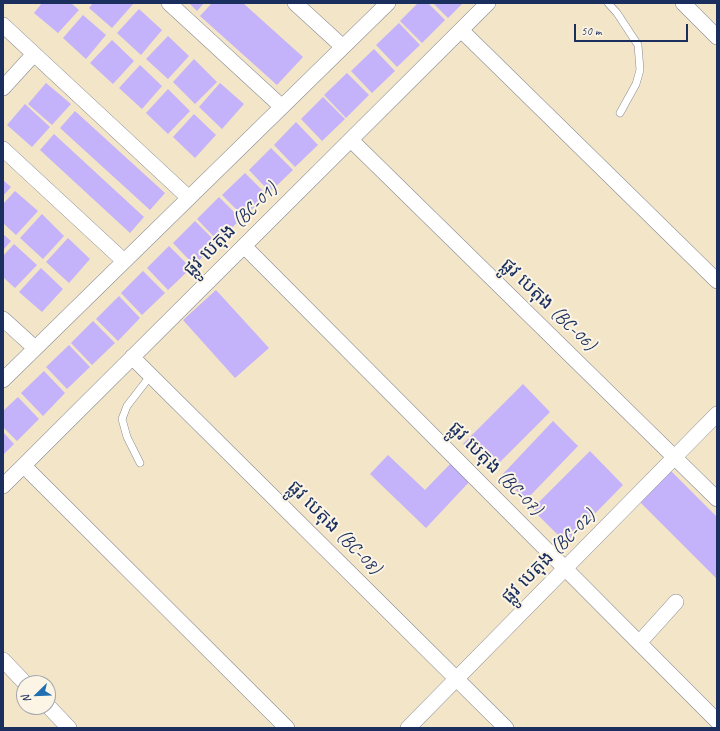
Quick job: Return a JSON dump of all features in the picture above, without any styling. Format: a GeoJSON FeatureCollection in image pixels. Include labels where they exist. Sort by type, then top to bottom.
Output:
{"type":"FeatureCollection","features":[{"type":"Feature","properties":{"kind":"street"},"geometry":{"type":"LineString","coordinates":[[169,3],[282,107]]}},
{"type":"Feature","properties":{"kind":"street"},"geometry":{"type":"LineString","coordinates":[[295,3],[343,47]]}},
{"type":"Feature","properties":{"kind":"street"},"geometry":{"type":"LineString","coordinates":[[3,380],[388,3]]}},
{"type":"Feature","properties":{"kind":"street","name":"ផ្លូវ បេតុង (BC-01)"},"geometry":{"type":"LineString","coordinates":[[3,486],[488,3]]}},
{"type":"Feature","properties":{"kind":"street"},"geometry":{"type":"LineString","coordinates":[[683,3],[717,37]]}},
{"type":"Feature","properties":{"kind":"street"},"geometry":{"type":"LineString","coordinates":[[3,25],[189,198]]}},
{"type":"Feature","properties":{"kind":"street"},"geometry":{"type":"LineString","coordinates":[[461,30],[717,281]]}},
{"type":"Feature","properties":{"kind":"street"},"geometry":{"type":"LineString","coordinates":[[3,88],[34,54]]}},
{"type":"Feature","properties":{"kind":"street","name":"ផ្លូវ បេតុង (BC-06)"},"geometry":{"type":"LineString","coordinates":[[351,140],[717,499]]}},
{"type":"Feature","properties":{"kind":"street"},"geometry":{"type":"LineString","coordinates":[[3,149],[124,261]]}},
{"type":"Feature","properties":{"kind":"street","name":"ផ្លូវ បេតុង (BC-07)"},"geometry":{"type":"LineString","coordinates":[[244,246],[717,721]]}},
{"type":"Feature","properties":{"kind":"street"},"geometry":{"type":"LineString","coordinates":[[3,319],[35,348]]}},
{"type":"Feature","properties":{"kind":"street","name":"ផ្លូវ បេតុង (BC-08)"},"geometry":{"type":"LineString","coordinates":[[132,357],[506,728]]}},
{"type":"Feature","properties":{"kind":"street","name":"ផ្លូវ បេតុង (BC-02)"},"geometry":{"type":"LineString","coordinates":[[408,728],[717,414]]}},
{"type":"Feature","properties":{"kind":"street"},"geometry":{"type":"LineString","coordinates":[[24,466],[287,728]]}},
{"type":"Feature","properties":{"kind":"street"},"geometry":{"type":"LineString","coordinates":[[639,642],[676,602]]}},
{"type":"Feature","properties":{"kind":"street"},"geometry":{"type":"LineString","coordinates":[[3,660],[17,675]]}},
{"type":"Feature","properties":{"kind":"street"},"geometry":{"type":"LineString","coordinates":[[56,714],[69,728]]}},
{"type":"Feature","properties":{"kind":"lane"},"geometry":{"type":"LineString","coordinates":[[608,3],[617,13],[638,45],[640,70],[636,84],[620,113]]}},
{"type":"Feature","properties":{"kind":"lane"},"geometry":{"type":"LineString","coordinates":[[140,463],[127,437],[122,420],[127,406],[151,375]]}},
{"type":"Feature","properties":{"kind":"building"},"geometry":{"type":"Polygon","coordinates":[[[42,3],[71,3],[79,10],[58,33],[34,13],[42,3]]]}},
{"type":"Feature","properties":{"kind":"building"},"geometry":{"type":"Polygon","coordinates":[[[93,3],[134,3],[112,28],[89,8],[93,3]]]}},
{"type":"Feature","properties":{"kind":"building"},"geometry":{"type":"Polygon","coordinates":[[[189,3],[204,3],[197,11],[189,3]]]}},
{"type":"Feature","properties":{"kind":"building"},"geometry":{"type":"Polygon","coordinates":[[[212,3],[243,3],[303,57],[277,85],[200,16],[212,3]]]}},
{"type":"Feature","properties":{"kind":"building"},"geometry":{"type":"Polygon","coordinates":[[[418,3],[428,3],[445,20],[422,43],[400,21],[418,3]]]}},
{"type":"Feature","properties":{"kind":"building"},"geometry":{"type":"Polygon","coordinates":[[[433,3],[463,3],[448,18],[433,3]]]}},
{"type":"Feature","properties":{"kind":"building"},"geometry":{"type":"Polygon","coordinates":[[[139,9],[162,30],[141,55],[117,33],[139,9]]]}},
{"type":"Feature","properties":{"kind":"building"},"geometry":{"type":"Polygon","coordinates":[[[83,15],[106,35],[86,59],[63,38],[83,15]]]}},
{"type":"Feature","properties":{"kind":"building"},"geometry":{"type":"Polygon","coordinates":[[[399,23],[420,45],[397,67],[376,45],[399,23]]]}},
{"type":"Feature","properties":{"kind":"building"},"geometry":{"type":"Polygon","coordinates":[[[168,36],[189,56],[168,79],[146,59],[168,36]]]}},
{"type":"Feature","properties":{"kind":"building"},"geometry":{"type":"Polygon","coordinates":[[[112,40],[134,61],[113,84],[90,63],[112,40]]]}},
{"type":"Feature","properties":{"kind":"building"},"geometry":{"type":"Polygon","coordinates":[[[374,49],[395,71],[372,93],[351,71],[374,49]]]}},
{"type":"Feature","properties":{"kind":"building"},"geometry":{"type":"Polygon","coordinates":[[[194,59],[217,82],[195,104],[173,82],[194,59]]]}},
{"type":"Feature","properties":{"kind":"building"},"geometry":{"type":"Polygon","coordinates":[[[140,65],[162,86],[142,109],[119,88],[140,65]]]}},
{"type":"Feature","properties":{"kind":"building"},"geometry":{"type":"Polygon","coordinates":[[[347,73],[369,95],[346,118],[324,95],[347,73]]]}},
{"type":"Feature","properties":{"kind":"building"},"geometry":{"type":"Polygon","coordinates":[[[46,83],[71,104],[52,125],[28,104],[46,83]]]}},
{"type":"Feature","properties":{"kind":"building"},"geometry":{"type":"Polygon","coordinates":[[[220,83],[244,104],[222,129],[199,107],[220,83]]]}},
{"type":"Feature","properties":{"kind":"building"},"geometry":{"type":"Polygon","coordinates":[[[168,89],[190,111],[168,134],[146,113],[168,89]]]}},
{"type":"Feature","properties":{"kind":"building"},"geometry":{"type":"Polygon","coordinates":[[[323,97],[345,119],[322,141],[301,119],[323,97]]]}},
{"type":"Feature","properties":{"kind":"building"},"geometry":{"type":"Polygon","coordinates":[[[25,104],[50,127],[32,147],[7,125],[25,104]]]}},
{"type":"Feature","properties":{"kind":"building"},"geometry":{"type":"Polygon","coordinates":[[[75,111],[165,193],[150,210],[60,128],[75,111]]]}},
{"type":"Feature","properties":{"kind":"building"},"geometry":{"type":"Polygon","coordinates":[[[194,114],[216,135],[195,158],[173,137],[194,114]]]}},
{"type":"Feature","properties":{"kind":"building"},"geometry":{"type":"Polygon","coordinates":[[[296,122],[318,145],[295,167],[274,145],[296,122]]]}},
{"type":"Feature","properties":{"kind":"building"},"geometry":{"type":"Polygon","coordinates":[[[54,134],[144,217],[130,233],[40,150],[54,134]]]}},
{"type":"Feature","properties":{"kind":"building"},"geometry":{"type":"Polygon","coordinates":[[[271,148],[293,170],[270,192],[249,170],[271,148]]]}},
{"type":"Feature","properties":{"kind":"building"},"geometry":{"type":"Polygon","coordinates":[[[245,173],[267,195],[244,217],[222,195],[245,173]]]}},
{"type":"Feature","properties":{"kind":"building"},"geometry":{"type":"Polygon","coordinates":[[[3,180],[11,187],[3,196],[3,180]]]}},
{"type":"Feature","properties":{"kind":"building"},"geometry":{"type":"Polygon","coordinates":[[[15,191],[38,211],[16,235],[3,223],[3,204],[15,191]]]}},
{"type":"Feature","properties":{"kind":"building"},"geometry":{"type":"Polygon","coordinates":[[[219,197],[241,219],[218,241],[197,219],[219,197]]]}},
{"type":"Feature","properties":{"kind":"building"},"geometry":{"type":"Polygon","coordinates":[[[42,214],[64,236],[43,259],[20,238],[42,214]]]}},
{"type":"Feature","properties":{"kind":"building"},"geometry":{"type":"Polygon","coordinates":[[[195,221],[217,243],[194,265],[173,243],[195,221]]]}},
{"type":"Feature","properties":{"kind":"building"},"geometry":{"type":"Polygon","coordinates":[[[3,234],[11,241],[3,250],[3,234]]]}},
{"type":"Feature","properties":{"kind":"building"},"geometry":{"type":"Polygon","coordinates":[[[68,238],[90,259],[69,283],[46,262],[68,238]]]}},
{"type":"Feature","properties":{"kind":"building"},"geometry":{"type":"Polygon","coordinates":[[[14,244],[37,265],[15,288],[3,277],[3,256],[14,244]]]}},
{"type":"Feature","properties":{"kind":"building"},"geometry":{"type":"Polygon","coordinates":[[[169,246],[191,268],[168,290],[147,268],[169,246]]]}},
{"type":"Feature","properties":{"kind":"building"},"geometry":{"type":"Polygon","coordinates":[[[41,268],[63,289],[42,312],[19,292],[41,268]]]}},
{"type":"Feature","properties":{"kind":"building"},"geometry":{"type":"Polygon","coordinates":[[[143,271],[165,293],[142,315],[121,293],[143,271]]]}},
{"type":"Feature","properties":{"kind":"building"},"geometry":{"type":"Polygon","coordinates":[[[216,290],[269,348],[235,378],[183,320],[216,290]]]}},
{"type":"Feature","properties":{"kind":"building"},"geometry":{"type":"Polygon","coordinates":[[[119,296],[140,318],[118,341],[96,319],[119,296]]]}},
{"type":"Feature","properties":{"kind":"building"},"geometry":{"type":"Polygon","coordinates":[[[93,321],[115,343],[92,365],[71,343],[93,321]]]}},
{"type":"Feature","properties":{"kind":"building"},"geometry":{"type":"Polygon","coordinates":[[[69,345],[90,367],[67,389],[46,367],[69,345]]]}},
{"type":"Feature","properties":{"kind":"building"},"geometry":{"type":"Polygon","coordinates":[[[44,371],[65,393],[43,416],[21,393],[44,371]]]}},
{"type":"Feature","properties":{"kind":"building"},"geometry":{"type":"Polygon","coordinates":[[[523,384],[550,412],[491,471],[463,444],[523,384]]]}},
{"type":"Feature","properties":{"kind":"building"},"geometry":{"type":"Polygon","coordinates":[[[18,397],[39,419],[17,441],[3,427],[3,411],[18,397]]]}},
{"type":"Feature","properties":{"kind":"building"},"geometry":{"type":"Polygon","coordinates":[[[553,421],[578,446],[526,500],[501,476],[553,421]]]}},
{"type":"Feature","properties":{"kind":"building"},"geometry":{"type":"Polygon","coordinates":[[[3,432],[14,444],[3,455],[3,432]]]}},
{"type":"Feature","properties":{"kind":"building"},"geometry":{"type":"Polygon","coordinates":[[[590,451],[623,485],[566,543],[532,509],[590,451]]]}},
{"type":"Feature","properties":{"kind":"building"},"geometry":{"type":"Polygon","coordinates":[[[388,455],[425,490],[452,462],[471,480],[426,528],[370,474],[388,455]]]}},
{"type":"Feature","properties":{"kind":"building"},"geometry":{"type":"Polygon","coordinates":[[[670,470],[717,517],[717,579],[640,502],[670,470]]]}}]}
